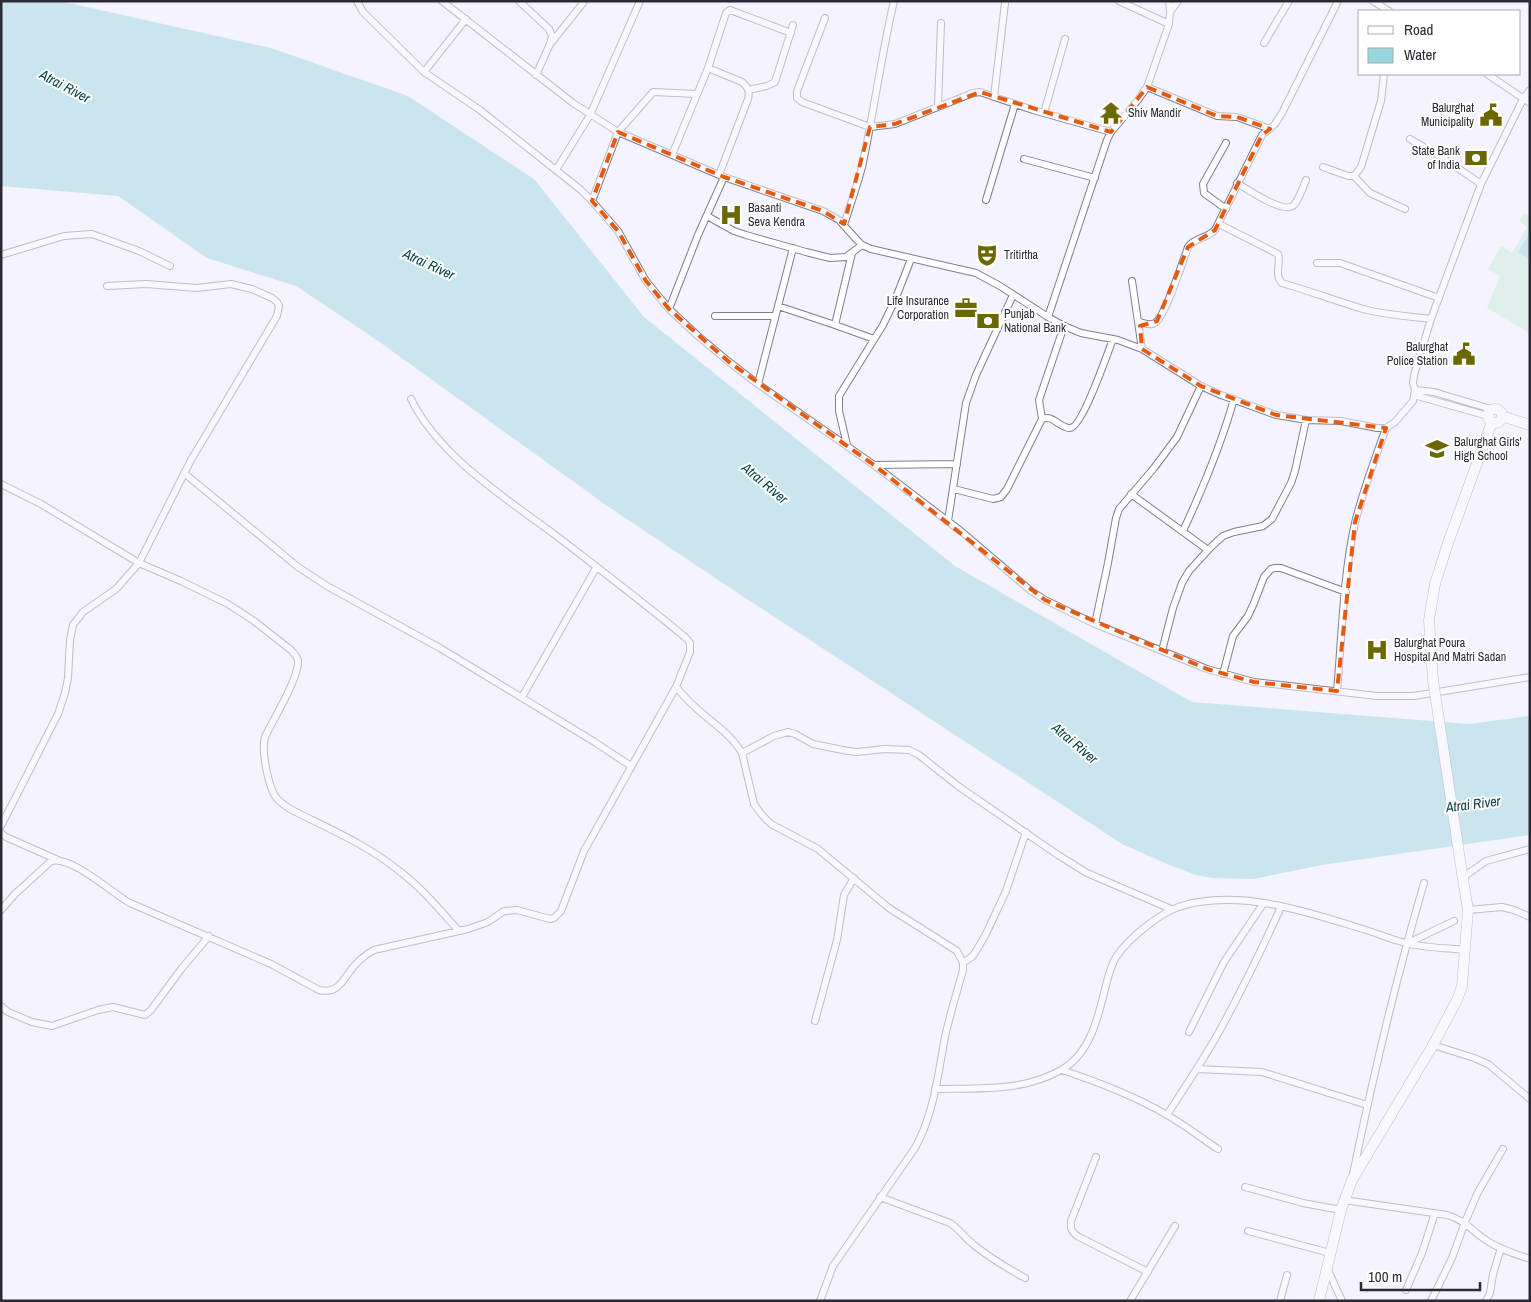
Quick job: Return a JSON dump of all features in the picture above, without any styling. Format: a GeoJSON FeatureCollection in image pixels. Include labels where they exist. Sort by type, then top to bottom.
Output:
{"type":"FeatureCollection","features":[{"type":"Feature","properties":{"kind":"main road"},"geometry":{"type":"LineString","coordinates":[[1319,1301],[1343,1205],[1352,1180],[1433,1045],[1457,1000],[1462,986],[1468,910],[1433,680],[1429,620],[1435,584],[1490,416],[1498,422],[1502,416],[1530,425]]}},
{"type":"Feature","properties":{"kind":"street"},"geometry":{"type":"LineString","coordinates":[[357,1],[363,12],[424,72],[480,110],[592,201],[618,231],[646,281],[670,309],[730,362],[758,384],[874,465],[948,521],[1031,591],[1045,600],[1095,624],[1206,670],[1254,682],[1377,696],[1414,696],[1530,678]]}},
{"type":"Feature","properties":{"kind":"street"},"geometry":{"type":"LineString","coordinates":[[442,1],[536,75],[590,115],[618,132],[722,176],[823,211],[844,225],[862,245],[911,259],[976,273],[1064,326],[1081,333],[1113,339],[1142,349],[1201,386],[1276,415],[1306,420],[1341,421],[1377,428],[1386,428],[1395,422],[1413,402],[1414,375],[1431,319],[1481,184],[1502,145],[1523,99],[1530,90]]}},
{"type":"Feature","properties":{"kind":"street"},"geometry":{"type":"LineString","coordinates":[[519,1],[520,4],[549,29],[552,36],[536,75]]}},
{"type":"Feature","properties":{"kind":"street"},"geometry":{"type":"LineString","coordinates":[[556,170],[590,115],[640,1]]}},
{"type":"Feature","properties":{"kind":"street"},"geometry":{"type":"LineString","coordinates":[[844,225],[861,168],[894,1]]}},
{"type":"Feature","properties":{"kind":"street"},"geometry":{"type":"LineString","coordinates":[[1119,1],[1169,24]]}},
{"type":"Feature","properties":{"kind":"street"},"geometry":{"type":"LineString","coordinates":[[1048,317],[1111,132],[1147,87],[1169,24],[1169,1]]}},
{"type":"Feature","properties":{"kind":"street"},"geometry":{"type":"LineString","coordinates":[[1170,12],[1178,1]]}},
{"type":"Feature","properties":{"kind":"street"},"geometry":{"type":"LineString","coordinates":[[1264,43],[1289,1]]}},
{"type":"Feature","properties":{"kind":"street"},"geometry":{"type":"LineString","coordinates":[[1140,322],[1151,324],[1157,322],[1188,247],[1194,240],[1209,236],[1219,224],[1237,183],[1262,135],[1275,124],[1282,113],[1338,1]]}},
{"type":"Feature","properties":{"kind":"street"},"geometry":{"type":"LineString","coordinates":[[1373,1],[1387,10]]}},
{"type":"Feature","properties":{"kind":"street"},"geometry":{"type":"LineString","coordinates":[[550,44],[583,3]]}},
{"type":"Feature","properties":{"kind":"street"},"geometry":{"type":"LineString","coordinates":[[994,96],[1005,3]]}},
{"type":"Feature","properties":{"kind":"street"},"geometry":{"type":"LineString","coordinates":[[672,155],[708,68],[726,13],[730,10],[791,33]]}},
{"type":"Feature","properties":{"kind":"street"},"geometry":{"type":"LineString","coordinates":[[825,18],[796,91],[797,98],[802,102],[870,127],[895,124],[938,106],[980,92],[1111,132]]}},
{"type":"Feature","properties":{"kind":"street"},"geometry":{"type":"LineString","coordinates":[[424,72],[466,19]]}},
{"type":"Feature","properties":{"kind":"street"},"geometry":{"type":"LineString","coordinates":[[938,106],[941,23]]}},
{"type":"Feature","properties":{"kind":"street"},"geometry":{"type":"LineString","coordinates":[[748,90],[767,86],[775,82],[793,25]]}},
{"type":"Feature","properties":{"kind":"street"},"geometry":{"type":"LineString","coordinates":[[1044,113],[1065,39]]}},
{"type":"Feature","properties":{"kind":"street"},"geometry":{"type":"LineString","coordinates":[[670,309],[722,176],[749,93],[742,82],[708,68]]}},
{"type":"Feature","properties":{"kind":"street"},"geometry":{"type":"LineString","coordinates":[[1354,176],[1361,167],[1376,118],[1381,101],[1384,75]]}},
{"type":"Feature","properties":{"kind":"street"},"geometry":{"type":"LineString","coordinates":[[1489,75],[1530,104]]}},
{"type":"Feature","properties":{"kind":"street"},"geometry":{"type":"LineString","coordinates":[[1147,87],[1217,116],[1237,117],[1270,129]]}},
{"type":"Feature","properties":{"kind":"street"},"geometry":{"type":"LineString","coordinates":[[592,201],[618,132],[653,92],[697,94]]}},
{"type":"Feature","properties":{"kind":"street"},"geometry":{"type":"LineString","coordinates":[[986,200],[1015,104]]}},
{"type":"Feature","properties":{"kind":"street"},"geometry":{"type":"LineString","coordinates":[[1410,139],[1446,160],[1481,184]]}},
{"type":"Feature","properties":{"kind":"street"},"geometry":{"type":"LineString","coordinates":[[1226,143],[1203,184],[1203,190],[1204,193],[1226,209]]}},
{"type":"Feature","properties":{"kind":"street"},"geometry":{"type":"LineString","coordinates":[[1024,159],[1094,178]]}},
{"type":"Feature","properties":{"kind":"street"},"geometry":{"type":"LineString","coordinates":[[1324,167],[1348,176],[1354,176],[1370,193],[1405,209]]}},
{"type":"Feature","properties":{"kind":"street"},"geometry":{"type":"LineString","coordinates":[[1237,183],[1273,204],[1289,208],[1293,206],[1306,180]]}},
{"type":"Feature","properties":{"kind":"street"},"geometry":{"type":"LineString","coordinates":[[707,216],[734,231],[830,258],[846,257],[862,245]]}},
{"type":"Feature","properties":{"kind":"street"},"geometry":{"type":"LineString","coordinates":[[1219,224],[1278,254],[1278,278],[1282,284],[1364,309],[1387,314],[1431,319]]}},
{"type":"Feature","properties":{"kind":"street"},"geometry":{"type":"LineString","coordinates":[[1,255],[64,236],[92,234],[139,251],[170,266]]}},
{"type":"Feature","properties":{"kind":"street"},"geometry":{"type":"LineString","coordinates":[[758,384],[793,248]]}},
{"type":"Feature","properties":{"kind":"street"},"geometry":{"type":"LineString","coordinates":[[835,324],[852,253]]}},
{"type":"Feature","properties":{"kind":"street"},"geometry":{"type":"LineString","coordinates":[[847,445],[839,411],[839,396],[896,300],[911,259]]}},
{"type":"Feature","properties":{"kind":"street"},"geometry":{"type":"LineString","coordinates":[[1317,263],[1340,263],[1439,298]]}},
{"type":"Feature","properties":{"kind":"street"},"geometry":{"type":"LineString","coordinates":[[1132,281],[1140,322],[1142,349]]}},
{"type":"Feature","properties":{"kind":"street"},"geometry":{"type":"LineString","coordinates":[[1,826],[58,714],[68,678],[70,640],[73,625],[83,612],[116,589],[139,564],[184,473],[277,316],[279,306],[272,298],[231,284],[197,288],[146,284],[107,286]]}},
{"type":"Feature","properties":{"kind":"street"},"geometry":{"type":"LineString","coordinates":[[948,521],[958,464],[963,420],[969,394],[1013,294]]}},
{"type":"Feature","properties":{"kind":"street"},"geometry":{"type":"LineString","coordinates":[[778,306],[835,324],[874,339]]}},
{"type":"Feature","properties":{"kind":"street"},"geometry":{"type":"LineString","coordinates":[[715,316],[775,316]]}},
{"type":"Feature","properties":{"kind":"street"},"geometry":{"type":"LineString","coordinates":[[954,489],[993,499],[1001,498],[1042,419],[1039,400],[1064,326]]}},
{"type":"Feature","properties":{"kind":"street"},"geometry":{"type":"LineString","coordinates":[[1042,419],[1051,418],[1069,428],[1075,426],[1094,389],[1113,339]]}},
{"type":"Feature","properties":{"kind":"street"},"geometry":{"type":"LineString","coordinates":[[1095,624],[1119,509],[1154,468],[1177,437],[1201,386]]}},
{"type":"Feature","properties":{"kind":"street"},"geometry":{"type":"LineString","coordinates":[[1414,392],[1490,416]]}},
{"type":"Feature","properties":{"kind":"street"},"geometry":{"type":"LineString","coordinates":[[1,833],[6,837],[85,872],[125,900],[271,964],[324,992],[336,989],[356,963],[363,956],[374,950],[468,929],[488,922],[498,914],[512,910],[550,919],[559,914],[584,851],[676,688],[690,652],[690,643],[650,608],[486,484],[446,447],[426,424],[412,399]]}},
{"type":"Feature","properties":{"kind":"street"},"geometry":{"type":"LineString","coordinates":[[1183,532],[1204,488],[1234,399]]}},
{"type":"Feature","properties":{"kind":"street"},"geometry":{"type":"LineString","coordinates":[[1162,651],[1173,608],[1182,583],[1189,571],[1223,536],[1263,526],[1272,520],[1295,471],[1306,420]]}},
{"type":"Feature","properties":{"kind":"street"},"geometry":{"type":"LineString","coordinates":[[1337,691],[1346,592],[1356,522],[1386,428]]}},
{"type":"Feature","properties":{"kind":"street"},"geometry":{"type":"LineString","coordinates":[[874,465],[958,464]]}},
{"type":"Feature","properties":{"kind":"street"},"geometry":{"type":"LineString","coordinates":[[184,473],[298,567],[327,586],[440,648],[522,697],[593,740],[631,766]]}},
{"type":"Feature","properties":{"kind":"street"},"geometry":{"type":"LineString","coordinates":[[1,484],[41,504],[139,564],[181,581],[228,604],[292,650],[298,662],[296,676],[263,744],[264,760],[274,793],[282,804],[290,809],[362,844],[394,866],[425,894],[458,930]]}},
{"type":"Feature","properties":{"kind":"street"},"geometry":{"type":"LineString","coordinates":[[1132,494],[1208,550]]}},
{"type":"Feature","properties":{"kind":"street"},"geometry":{"type":"LineString","coordinates":[[522,697],[596,568]]}},
{"type":"Feature","properties":{"kind":"street"},"geometry":{"type":"LineString","coordinates":[[1224,674],[1233,636],[1248,616],[1264,577],[1270,569],[1281,568],[1346,592]]}},
{"type":"Feature","properties":{"kind":"street"},"geometry":{"type":"LineString","coordinates":[[676,688],[694,707],[722,730],[742,753],[754,804],[771,824],[818,849],[889,908],[957,951],[963,963],[963,970],[947,1029],[935,1089],[923,1134],[833,1266],[820,1301]]}},
{"type":"Feature","properties":{"kind":"street"},"geometry":{"type":"LineString","coordinates":[[742,753],[774,736],[788,732],[813,744],[848,751],[909,750],[919,755],[958,786],[1058,856],[1087,872],[1171,909]]}},
{"type":"Feature","properties":{"kind":"street"},"geometry":{"type":"LineString","coordinates":[[963,963],[973,956],[986,936],[1006,891],[1026,832]]}},
{"type":"Feature","properties":{"kind":"street"},"geometry":{"type":"LineString","coordinates":[[1462,876],[1486,861],[1530,849]]}},
{"type":"Feature","properties":{"kind":"street"},"geometry":{"type":"LineString","coordinates":[[1,910],[15,894],[50,862],[58,860]]}},
{"type":"Feature","properties":{"kind":"street"},"geometry":{"type":"LineString","coordinates":[[815,1022],[837,940],[844,895],[854,878]]}},
{"type":"Feature","properties":{"kind":"street"},"geometry":{"type":"LineString","coordinates":[[1352,1180],[1367,1105],[1407,943],[1424,884]]}},
{"type":"Feature","properties":{"kind":"street"},"geometry":{"type":"LineString","coordinates":[[935,1089],[1021,1085],[1062,1070],[1081,1051],[1094,1029],[1109,973],[1117,956],[1131,938],[1171,909],[1200,901],[1234,900],[1281,907],[1314,914],[1407,943],[1466,950]]}},
{"type":"Feature","properties":{"kind":"street"},"geometry":{"type":"LineString","coordinates":[[1189,1032],[1224,962],[1263,904]]}},
{"type":"Feature","properties":{"kind":"street"},"geometry":{"type":"LineString","coordinates":[[1167,1115],[1197,1069],[1236,1000],[1281,907]]}},
{"type":"Feature","properties":{"kind":"street"},"geometry":{"type":"LineString","coordinates":[[1468,910],[1502,907],[1530,917]]}},
{"type":"Feature","properties":{"kind":"street"},"geometry":{"type":"LineString","coordinates":[[1407,943],[1454,921]]}},
{"type":"Feature","properties":{"kind":"street"},"geometry":{"type":"LineString","coordinates":[[1,1006],[8,1012],[32,1022],[52,1026],[98,1010],[113,1007],[145,1015],[151,1010],[209,936]]}},
{"type":"Feature","properties":{"kind":"street"},"geometry":{"type":"LineString","coordinates":[[1433,1045],[1488,1064],[1530,1099]]}},
{"type":"Feature","properties":{"kind":"street"},"geometry":{"type":"LineString","coordinates":[[1197,1069],[1262,1072],[1367,1105]]}},
{"type":"Feature","properties":{"kind":"street"},"geometry":{"type":"LineString","coordinates":[[1062,1070],[1101,1084],[1167,1115],[1218,1149]]}},
{"type":"Feature","properties":{"kind":"street"},"geometry":{"type":"LineString","coordinates":[[1431,1301],[1452,1258],[1478,1192],[1502,1149]]}},
{"type":"Feature","properties":{"kind":"street"},"geometry":{"type":"LineString","coordinates":[[1096,1157],[1070,1228],[1079,1237],[1148,1272]]}},
{"type":"Feature","properties":{"kind":"street"},"geometry":{"type":"LineString","coordinates":[[1245,1187],[1303,1203],[1435,1213],[1452,1216],[1465,1222],[1485,1240],[1530,1260]]}},
{"type":"Feature","properties":{"kind":"street"},"geometry":{"type":"LineString","coordinates":[[880,1197],[950,1223],[958,1228],[972,1244],[1001,1265],[1025,1278]]}},
{"type":"Feature","properties":{"kind":"street"},"geometry":{"type":"LineString","coordinates":[[1406,1290],[1422,1253],[1435,1213]]}},
{"type":"Feature","properties":{"kind":"street"},"geometry":{"type":"LineString","coordinates":[[1130,1301],[1175,1226]]}},
{"type":"Feature","properties":{"kind":"street"},"geometry":{"type":"LineString","coordinates":[[1248,1231],[1330,1253]]}},
{"type":"Feature","properties":{"kind":"street"},"geometry":{"type":"LineString","coordinates":[[1486,1301],[1490,1293],[1493,1274],[1501,1248]]}},
{"type":"Feature","properties":{"kind":"street"},"geometry":{"type":"LineString","coordinates":[[1327,1268],[1342,1301]]}},
{"type":"Feature","properties":{"kind":"street"},"geometry":{"type":"LineString","coordinates":[[1280,1301],[1287,1275]]}},
{"type":"Feature","properties":{"kind":"highlighted area"},"geometry":{"type":"Polygon","coordinates":[[[1147,87],[1217,116],[1237,117],[1270,129],[1262,135],[1215,230],[1188,247],[1157,321],[1140,326],[1142,349],[1201,386],[1276,415],[1386,428],[1355,522],[1337,691],[1254,682],[1207,669],[1045,600],[874,465],[729,362],[669,309],[646,281],[618,231],[592,201],[618,132],[724,177],[823,211],[844,224],[870,127],[895,124],[980,92],[1111,132],[1147,87]]]}},
{"type":"Feature","properties":{"kind":"green space"},"geometry":{"type":"Polygon","coordinates":[[[1524,213],[1530,217],[1530,333],[1487,308],[1500,276],[1488,269],[1501,246],[1512,253],[1527,227],[1519,221],[1524,213]]]}},
{"type":"Feature","properties":{"kind":"water","name":"Atrai River"},"geometry":{"type":"Polygon","coordinates":[[[1,1],[60,1],[271,48],[408,96],[534,179],[644,317],[955,566],[1192,702],[1469,724],[1530,716],[1530,835],[1322,865],[1253,879],[1212,878],[1196,875],[1122,844],[606,505],[381,343],[296,286],[207,258],[118,196],[1,186],[1,1]]]}},
{"type":"Feature","properties":{"kind":"water"},"geometry":{"type":"Polygon","coordinates":[[[1530,232],[1530,260],[1518,252],[1530,232]]]}},
{"type":"Feature","properties":{"kind":"place","name":"Shiv Mandir"},"geometry":{"type":"Point","coordinates":[1111,113]}},
{"type":"Feature","properties":{"kind":"place","name":"Balurghat Municipality"},"geometry":{"type":"Point","coordinates":[1491,115]}},
{"type":"Feature","properties":{"kind":"place","name":"State Bank of India"},"geometry":{"type":"Point","coordinates":[1476,158]}},
{"type":"Feature","properties":{"kind":"place","name":"Basanti Seva Kendra"},"geometry":{"type":"Point","coordinates":[731,215]}},
{"type":"Feature","properties":{"kind":"place","name":"Tritirtha"},"geometry":{"type":"Point","coordinates":[987,255]}},
{"type":"Feature","properties":{"kind":"place","name":"Life Insurance Corporation"},"geometry":{"type":"Point","coordinates":[966,308]}},
{"type":"Feature","properties":{"kind":"place","name":"Punjab National Bank"},"geometry":{"type":"Point","coordinates":[988,321]}},
{"type":"Feature","properties":{"kind":"place","name":"Balurghat Police Station"},"geometry":{"type":"Point","coordinates":[1464,354]}},
{"type":"Feature","properties":{"kind":"place","name":"Balurghat Girls' High School"},"geometry":{"type":"Point","coordinates":[1437,449]}},
{"type":"Feature","properties":{"kind":"place","name":"Balurghat Poura Hospital And Matri Sadan"},"geometry":{"type":"Point","coordinates":[1377,650]}}]}
